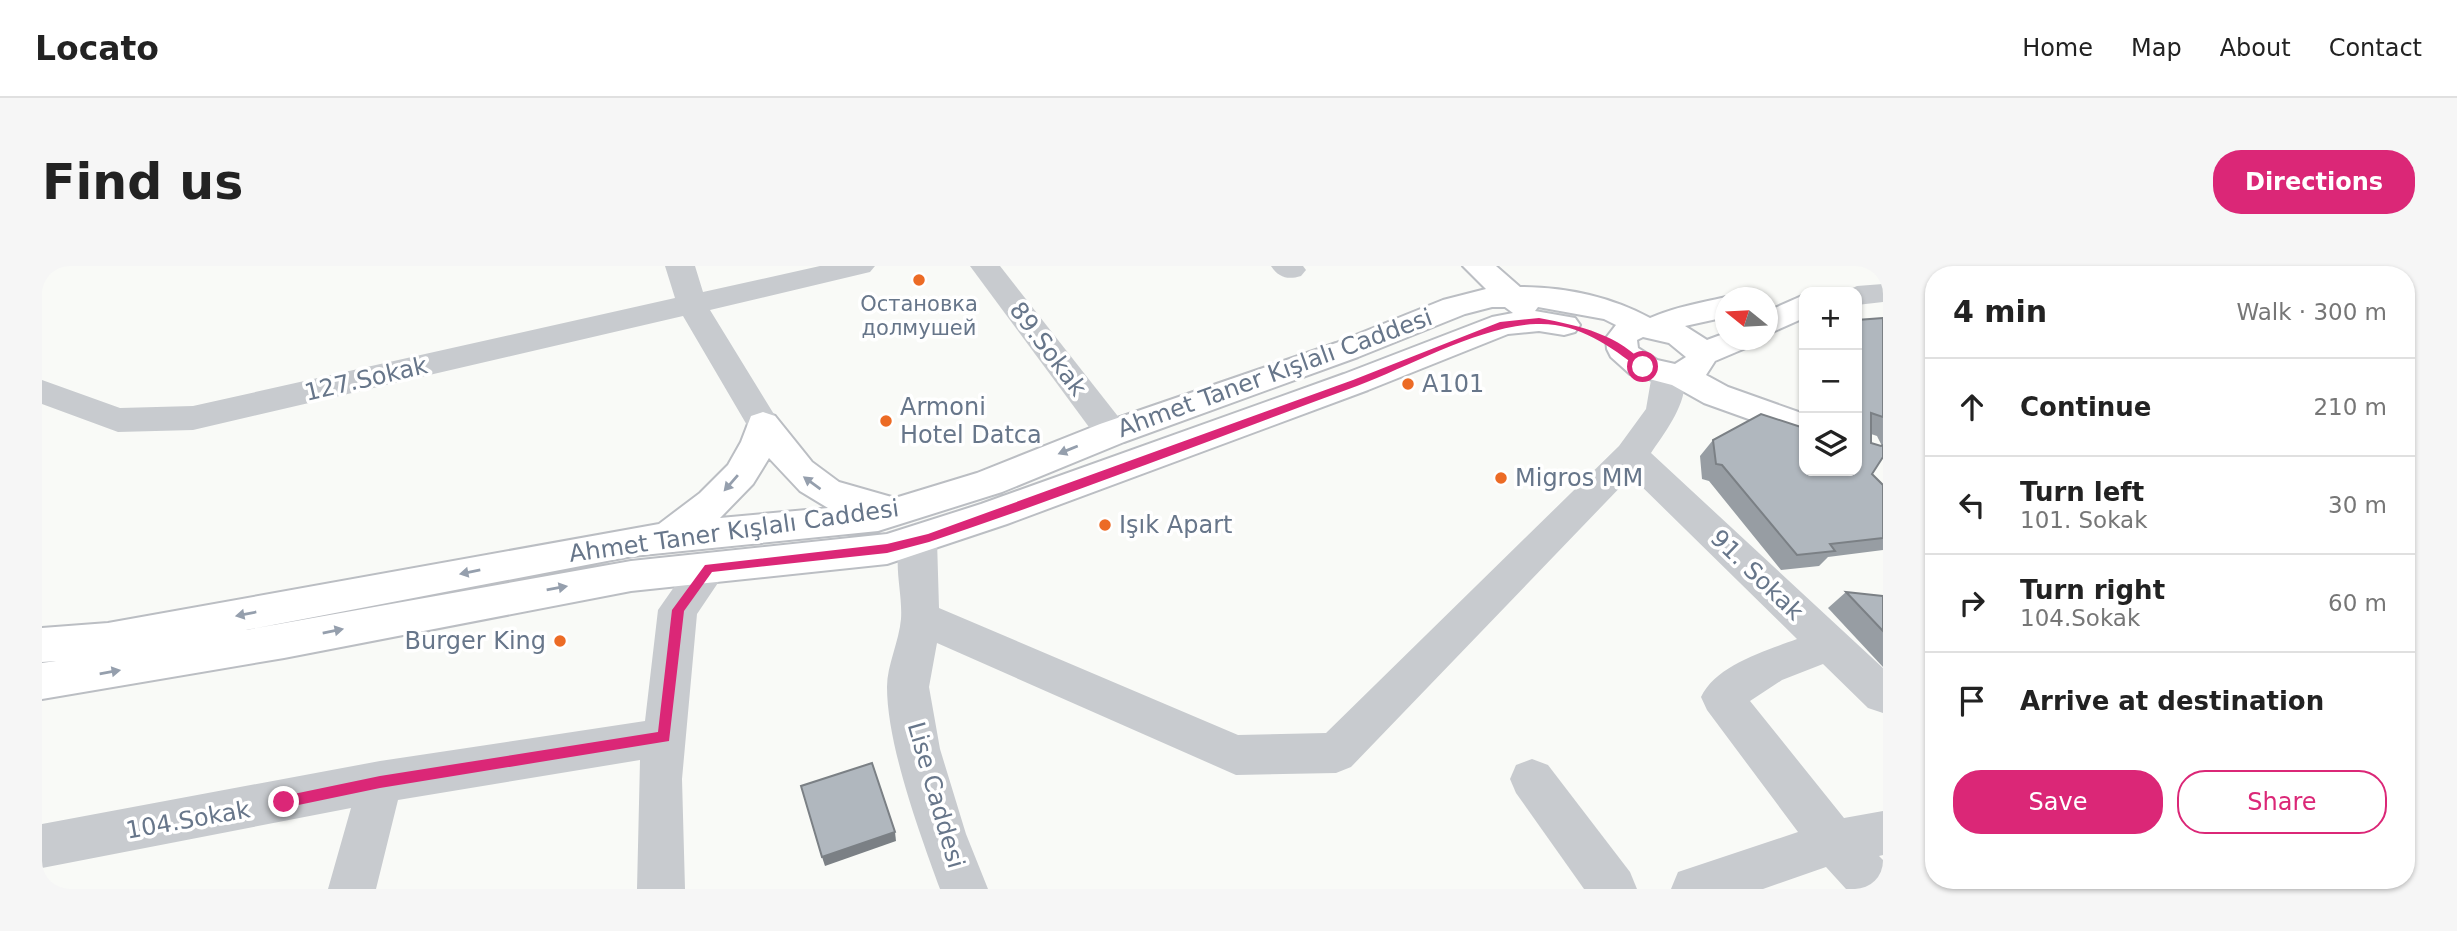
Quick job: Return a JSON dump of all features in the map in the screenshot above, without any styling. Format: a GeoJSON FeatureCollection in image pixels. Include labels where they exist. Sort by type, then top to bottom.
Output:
{"type":"FeatureCollection","features":[{"type":"Feature","properties":{"kind":"main road"},"geometry":{"type":"LineString","coordinates":[[1454,307],[1462,289],[1465,266]]}},
{"type":"Feature","properties":{"kind":"main road"},"geometry":{"type":"LineString","coordinates":[[1478,266],[1512,281]]}},
{"type":"Feature","properties":{"kind":"main road","name":"Ahmet Taner Kışlalı Caddesi"},"geometry":{"type":"LineString","coordinates":[[42,681],[284,641],[527,593],[631,576],[887,549],[909,525],[989,483],[1112,433],[1347,350],[1454,307],[1492,297],[1512,281],[1548,314],[1604,337],[1641,336]]}},
{"type":"Feature","properties":{"kind":"main road"},"geometry":{"type":"LineString","coordinates":[[1778,302],[1799,303]]}},
{"type":"Feature","properties":{"kind":"main road"},"geometry":{"type":"LineString","coordinates":[[1778,318],[1799,306]]}},
{"type":"Feature","properties":{"kind":"main road"},"geometry":{"type":"LineString","coordinates":[[1641,336],[1682,316],[1715,309]]}},
{"type":"Feature","properties":{"kind":"main road","name":"Ahmet Taner Kışlalı Caddesi"},"geometry":{"type":"LineString","coordinates":[[42,645],[108,640],[633,541],[878,517],[909,525],[1356,382],[1503,324],[1548,314]]}},
{"type":"Feature","properties":{"kind":"main road"},"geometry":{"type":"LineString","coordinates":[[1641,336],[1679,335],[1683,368],[1716,395],[1799,424]]}},
{"type":"Feature","properties":{"kind":"main road"},"geometry":{"type":"LineString","coordinates":[[1641,336],[1643,367],[1683,368],[1799,411]]}},
{"type":"Feature","properties":{"kind":"main road"},"geometry":{"type":"LineString","coordinates":[[1683,368],[1718,350]]}},
{"type":"Feature","properties":{"kind":"main road"},"geometry":{"type":"LineString","coordinates":[[763,424],[799,473],[821,489],[909,525]]}},
{"type":"Feature","properties":{"kind":"main road"},"geometry":{"type":"LineString","coordinates":[[667,538],[703,514],[752,458],[762,437],[763,424]]}},
{"type":"Feature","properties":{"kind":"street"},"geometry":{"type":"LineString","coordinates":[[680,266],[692,305],[763,424]]}},
{"type":"Feature","properties":{"kind":"street","name":"127.Sokak"},"geometry":{"type":"LineString","coordinates":[[42,391],[118,420],[193,418],[860,266]]}},
{"type":"Feature","properties":{"kind":"street","name":"89.Sokak"},"geometry":{"type":"LineString","coordinates":[[985,266],[1112,433]]}},
{"type":"Feature","properties":{"kind":"street"},"geometry":{"type":"LineString","coordinates":[[1862,295],[1883,293]]}},
{"type":"Feature","properties":{"kind":"street"},"geometry":{"type":"LineString","coordinates":[[921,618],[1236,755],[1336,753],[1631,455],[1662,411],[1683,368]]}},
{"type":"Feature","properties":{"kind":"street","name":"91. Sokak"},"geometry":{"type":"LineString","coordinates":[[1631,455],[1883,695]]}},
{"type":"Feature","properties":{"kind":"street","name":"Lise Caddesi"},"geometry":{"type":"LineString","coordinates":[[909,525],[921,618],[908,687],[918,749],[943,834],[964,889]]}},
{"type":"Feature","properties":{"kind":"street"},"geometry":{"type":"LineString","coordinates":[[661,889],[660,779],[678,610],[709,568]]}},
{"type":"Feature","properties":{"kind":"street"},"geometry":{"type":"LineString","coordinates":[[1829,644],[1767,668],[1722,697],[1834,842],[1878,889]]}},
{"type":"Feature","properties":{"kind":"street","name":"104.Sokak"},"geometry":{"type":"LineString","coordinates":[[42,846],[380,782],[664,737]]}},
{"type":"Feature","properties":{"kind":"street"},"geometry":{"type":"LineString","coordinates":[[1532,779],[1613,889]]}},
{"type":"Feature","properties":{"kind":"street"},"geometry":{"type":"LineString","coordinates":[[352,889],[380,782]]}},
{"type":"Feature","properties":{"kind":"street"},"geometry":{"type":"LineString","coordinates":[[1695,889],[1834,842],[1883,833]]}},
{"type":"Feature","properties":{"kind":"building"},"geometry":{"type":"Polygon","coordinates":[[[1883,318],[1883,417],[1871,413],[1871,443],[1883,445],[1883,457],[1872,474],[1883,485],[1883,538],[1830,544],[1835,551],[1797,555],[1722,465],[1716,464],[1713,440],[1761,414],[1799,426],[1799,476],[1862,476],[1862,320],[1883,318]]]}},
{"type":"Feature","properties":{"kind":"building"},"geometry":{"type":"Polygon","coordinates":[[[1846,592],[1883,596],[1883,631],[1846,592]]]}},
{"type":"Feature","properties":{"kind":"building"},"geometry":{"type":"Polygon","coordinates":[[[872,763],[895,832],[822,857],[801,786],[872,763]]]}},
{"type":"Feature","properties":{"kind":"place","name":"Остановка долмушей"},"geometry":{"type":"Point","coordinates":[919,280]}},
{"type":"Feature","properties":{"kind":"place","name":"A101"},"geometry":{"type":"Point","coordinates":[1408,384]}},
{"type":"Feature","properties":{"kind":"place","name":"Armoni Hotel Datca"},"geometry":{"type":"Point","coordinates":[886,421]}},
{"type":"Feature","properties":{"kind":"place","name":"Migros MM"},"geometry":{"type":"Point","coordinates":[1501,478]}},
{"type":"Feature","properties":{"kind":"place","name":"Işık Apart"},"geometry":{"type":"Point","coordinates":[1105,525]}},
{"type":"Feature","properties":{"kind":"place","name":"Burger King"},"geometry":{"type":"Point","coordinates":[560,641]}},
{"type":"Feature","properties":{"kind":"route"},"geometry":{"type":"LineString","coordinates":[[284,802],[380,782],[664,737],[678,610],[709,568],[887,549],[929,537],[1356,382],[1503,324],[1539,321],[1583,329],[1604,337],[1643,367]]}}]}
